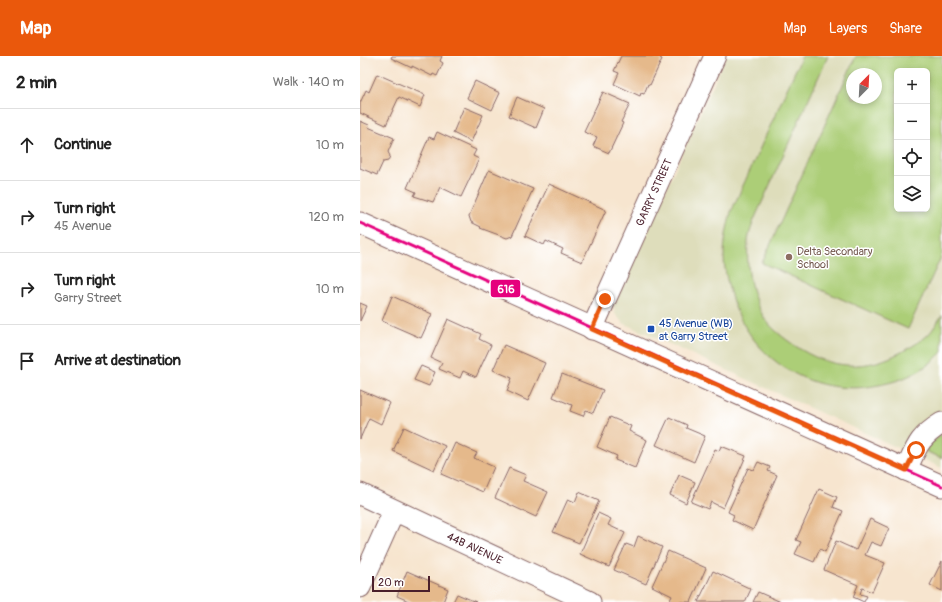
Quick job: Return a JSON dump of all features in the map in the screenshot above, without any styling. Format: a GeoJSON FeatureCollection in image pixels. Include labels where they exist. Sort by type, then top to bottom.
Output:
{"type":"FeatureCollection","features":[{"type":"Feature","properties":{"kind":"street","name":"GARRY STREET"},"geometry":{"type":"LineString","coordinates":[[592,329],[715,56]]}},
{"type":"Feature","properties":{"kind":"street"},"geometry":{"type":"LineString","coordinates":[[360,223],[942,486]]}},
{"type":"Feature","properties":{"kind":"street"},"geometry":{"type":"LineString","coordinates":[[906,470],[924,435],[942,422]]}},
{"type":"Feature","properties":{"kind":"street","name":"44B AVENUE"},"geometry":{"type":"LineString","coordinates":[[360,494],[590,602]]}},
{"type":"Feature","properties":{"kind":"street"},"geometry":{"type":"LineString","coordinates":[[360,587],[394,511]]}},
{"type":"Feature","properties":{"kind":"shaded area","name":"Delta Secondary School"},"geometry":{"type":"Polygon","coordinates":[[[726,56],[942,56],[942,468],[623,323],[615,314],[614,305],[726,56]]]}},
{"type":"Feature","properties":{"kind":"green space"},"geometry":{"type":"Polygon","coordinates":[[[802,56],[828,56],[750,231],[748,240],[748,262],[750,282],[760,311],[775,330],[786,340],[808,353],[835,363],[863,365],[891,357],[928,335],[942,315],[942,352],[914,374],[888,383],[853,388],[828,385],[804,378],[782,366],[764,351],[748,331],[736,309],[728,284],[724,251],[731,212],[802,56]]]}},
{"type":"Feature","properties":{"kind":"green space"},"geometry":{"type":"Polygon","coordinates":[[[856,56],[942,56],[942,255],[908,329],[762,263],[846,78],[846,104],[882,104],[882,68],[851,68],[856,56]]]}},
{"type":"Feature","properties":{"kind":"green space"},"geometry":{"type":"Polygon","coordinates":[[[942,434],[942,458],[927,452],[926,448],[942,434]]]}},
{"type":"Feature","properties":{"kind":"building"},"geometry":{"type":"Polygon","coordinates":[[[392,56],[442,56],[440,61],[443,63],[437,76],[433,74],[432,76],[391,58],[392,56]]]}},
{"type":"Feature","properties":{"kind":"building"},"geometry":{"type":"Polygon","coordinates":[[[621,56],[661,56],[660,58],[662,59],[650,85],[648,84],[644,94],[641,93],[640,96],[614,84],[619,73],[614,71],[621,56]]]}},
{"type":"Feature","properties":{"kind":"building"},"geometry":{"type":"Polygon","coordinates":[[[377,74],[425,95],[420,107],[399,97],[386,125],[360,113],[360,103],[366,90],[369,92],[377,74]]]}},
{"type":"Feature","properties":{"kind":"building"},"geometry":{"type":"Polygon","coordinates":[[[475,81],[500,93],[492,110],[467,98],[475,81]]]}},
{"type":"Feature","properties":{"kind":"building"},"geometry":{"type":"Polygon","coordinates":[[[603,92],[630,104],[609,153],[593,146],[597,137],[584,132],[603,92]]]}},
{"type":"Feature","properties":{"kind":"building"},"geometry":{"type":"Polygon","coordinates":[[[517,97],[544,109],[536,128],[509,116],[517,97]]]}},
{"type":"Feature","properties":{"kind":"building"},"geometry":{"type":"Polygon","coordinates":[[[464,107],[483,115],[471,142],[453,133],[464,107]]]}},
{"type":"Feature","properties":{"kind":"building"},"geometry":{"type":"Polygon","coordinates":[[[360,121],[369,125],[368,127],[394,138],[388,152],[390,156],[388,161],[383,162],[377,175],[360,168],[360,121]]]}},
{"type":"Feature","properties":{"kind":"building"},"geometry":{"type":"Polygon","coordinates":[[[437,132],[476,150],[473,156],[479,159],[461,197],[440,187],[433,202],[414,196],[416,192],[407,188],[429,137],[434,139],[437,132]]]}},
{"type":"Feature","properties":{"kind":"building"},"geometry":{"type":"Polygon","coordinates":[[[489,170],[533,189],[512,236],[507,238],[480,228],[481,227],[471,222],[469,216],[489,170]]]}},
{"type":"Feature","properties":{"kind":"building"},"geometry":{"type":"Polygon","coordinates":[[[549,184],[606,210],[582,262],[561,253],[563,249],[546,241],[544,245],[525,236],[549,184]]]}},
{"type":"Feature","properties":{"kind":"building"},"geometry":{"type":"Polygon","coordinates":[[[392,296],[432,314],[421,338],[382,321],[392,296]]]}},
{"type":"Feature","properties":{"kind":"building"},"geometry":{"type":"Polygon","coordinates":[[[360,303],[367,306],[360,321],[360,303]]]}},
{"type":"Feature","properties":{"kind":"building"},"geometry":{"type":"Polygon","coordinates":[[[448,319],[481,334],[479,339],[491,345],[476,377],[463,371],[460,378],[439,369],[442,363],[431,358],[448,319]]]}},
{"type":"Feature","properties":{"kind":"building"},"geometry":{"type":"Polygon","coordinates":[[[504,345],[545,363],[528,401],[507,391],[512,378],[493,370],[504,345]]]}},
{"type":"Feature","properties":{"kind":"building"},"geometry":{"type":"Polygon","coordinates":[[[421,366],[435,372],[429,386],[414,380],[421,366]]]}},
{"type":"Feature","properties":{"kind":"building"},"geometry":{"type":"Polygon","coordinates":[[[562,374],[603,390],[593,413],[586,410],[583,416],[570,411],[572,405],[553,397],[562,374]]]}},
{"type":"Feature","properties":{"kind":"building"},"geometry":{"type":"Polygon","coordinates":[[[360,390],[390,403],[381,424],[369,418],[360,439],[360,390]]]}},
{"type":"Feature","properties":{"kind":"building"},"geometry":{"type":"Polygon","coordinates":[[[610,417],[631,426],[629,431],[647,440],[635,468],[615,460],[617,456],[597,447],[610,417]]]}},
{"type":"Feature","properties":{"kind":"building"},"geometry":{"type":"Polygon","coordinates":[[[669,417],[687,425],[686,428],[705,436],[694,462],[656,445],[669,417]]]}},
{"type":"Feature","properties":{"kind":"building"},"geometry":{"type":"Polygon","coordinates":[[[404,427],[445,446],[434,470],[393,451],[404,427]]]}},
{"type":"Feature","properties":{"kind":"building"},"geometry":{"type":"Polygon","coordinates":[[[455,443],[477,453],[474,458],[494,467],[483,492],[441,474],[455,443]]]}},
{"type":"Feature","properties":{"kind":"building"},"geometry":{"type":"Polygon","coordinates":[[[721,446],[746,456],[723,508],[711,502],[708,509],[691,502],[715,449],[719,451],[721,446]]]}},
{"type":"Feature","properties":{"kind":"building"},"geometry":{"type":"Polygon","coordinates":[[[758,462],[770,467],[768,471],[777,475],[753,530],[732,520],[734,515],[728,512],[748,468],[754,470],[758,462]]]}},
{"type":"Feature","properties":{"kind":"building"},"geometry":{"type":"Polygon","coordinates":[[[509,468],[526,475],[523,481],[548,492],[536,517],[495,498],[509,468]]]}},
{"type":"Feature","properties":{"kind":"building"},"geometry":{"type":"Polygon","coordinates":[[[679,475],[695,482],[686,503],[670,495],[679,475]]]}},
{"type":"Feature","properties":{"kind":"building"},"geometry":{"type":"Polygon","coordinates":[[[819,489],[837,497],[833,507],[843,511],[825,552],[820,549],[814,562],[795,554],[801,542],[796,540],[819,489]]]}},
{"type":"Feature","properties":{"kind":"building"},"geometry":{"type":"Polygon","coordinates":[[[579,492],[599,501],[579,543],[553,532],[568,499],[575,502],[579,492]]]}},
{"type":"Feature","properties":{"kind":"building"},"geometry":{"type":"Polygon","coordinates":[[[598,513],[611,519],[608,525],[625,533],[609,567],[580,554],[598,513]]]}},
{"type":"Feature","properties":{"kind":"building"},"geometry":{"type":"Polygon","coordinates":[[[870,519],[889,528],[881,546],[871,542],[865,555],[885,563],[872,592],[862,588],[860,594],[867,596],[864,602],[853,597],[858,585],[824,570],[836,541],[856,550],[870,519]]]}},
{"type":"Feature","properties":{"kind":"building"},"geometry":{"type":"Polygon","coordinates":[[[638,536],[662,547],[646,584],[614,570],[626,544],[634,547],[638,536]]]}},
{"type":"Feature","properties":{"kind":"building"},"geometry":{"type":"Polygon","coordinates":[[[668,551],[706,568],[691,602],[674,602],[670,600],[672,596],[652,586],[668,551]]]}},
{"type":"Feature","properties":{"kind":"building"},"geometry":{"type":"Polygon","coordinates":[[[942,561],[942,591],[930,585],[942,561]]]}},
{"type":"Feature","properties":{"kind":"building"},"geometry":{"type":"Polygon","coordinates":[[[407,571],[448,589],[443,602],[411,602],[397,596],[407,571]]]}},
{"type":"Feature","properties":{"kind":"building"},"geometry":{"type":"Polygon","coordinates":[[[713,571],[751,589],[745,602],[698,602],[713,571]]]}},
{"type":"Feature","properties":{"kind":"building"},"geometry":{"type":"Polygon","coordinates":[[[758,592],[781,602],[753,602],[758,592]]]}},
{"type":"Feature","properties":{"kind":"building"},"geometry":{"type":"Polygon","coordinates":[[[457,594],[476,602],[453,602],[457,594]]]}},
{"type":"Feature","properties":{"kind":"transit line","name":"616"},"geometry":{"type":"LineString","coordinates":[[360,223],[942,486]]}},
{"type":"Feature","properties":{"kind":"place","name":"Delta Secondary School"},"geometry":{"type":"Point","coordinates":[789,257]}},
{"type":"Feature","properties":{"kind":"place","name":"45 Avenue (WB) at Garry Street"},"geometry":{"type":"Point","coordinates":[651,329]}},
{"type":"Feature","properties":{"kind":"route"},"geometry":{"type":"LineString","coordinates":[[605,299],[592,329],[906,470],[916,450]]}}]}
